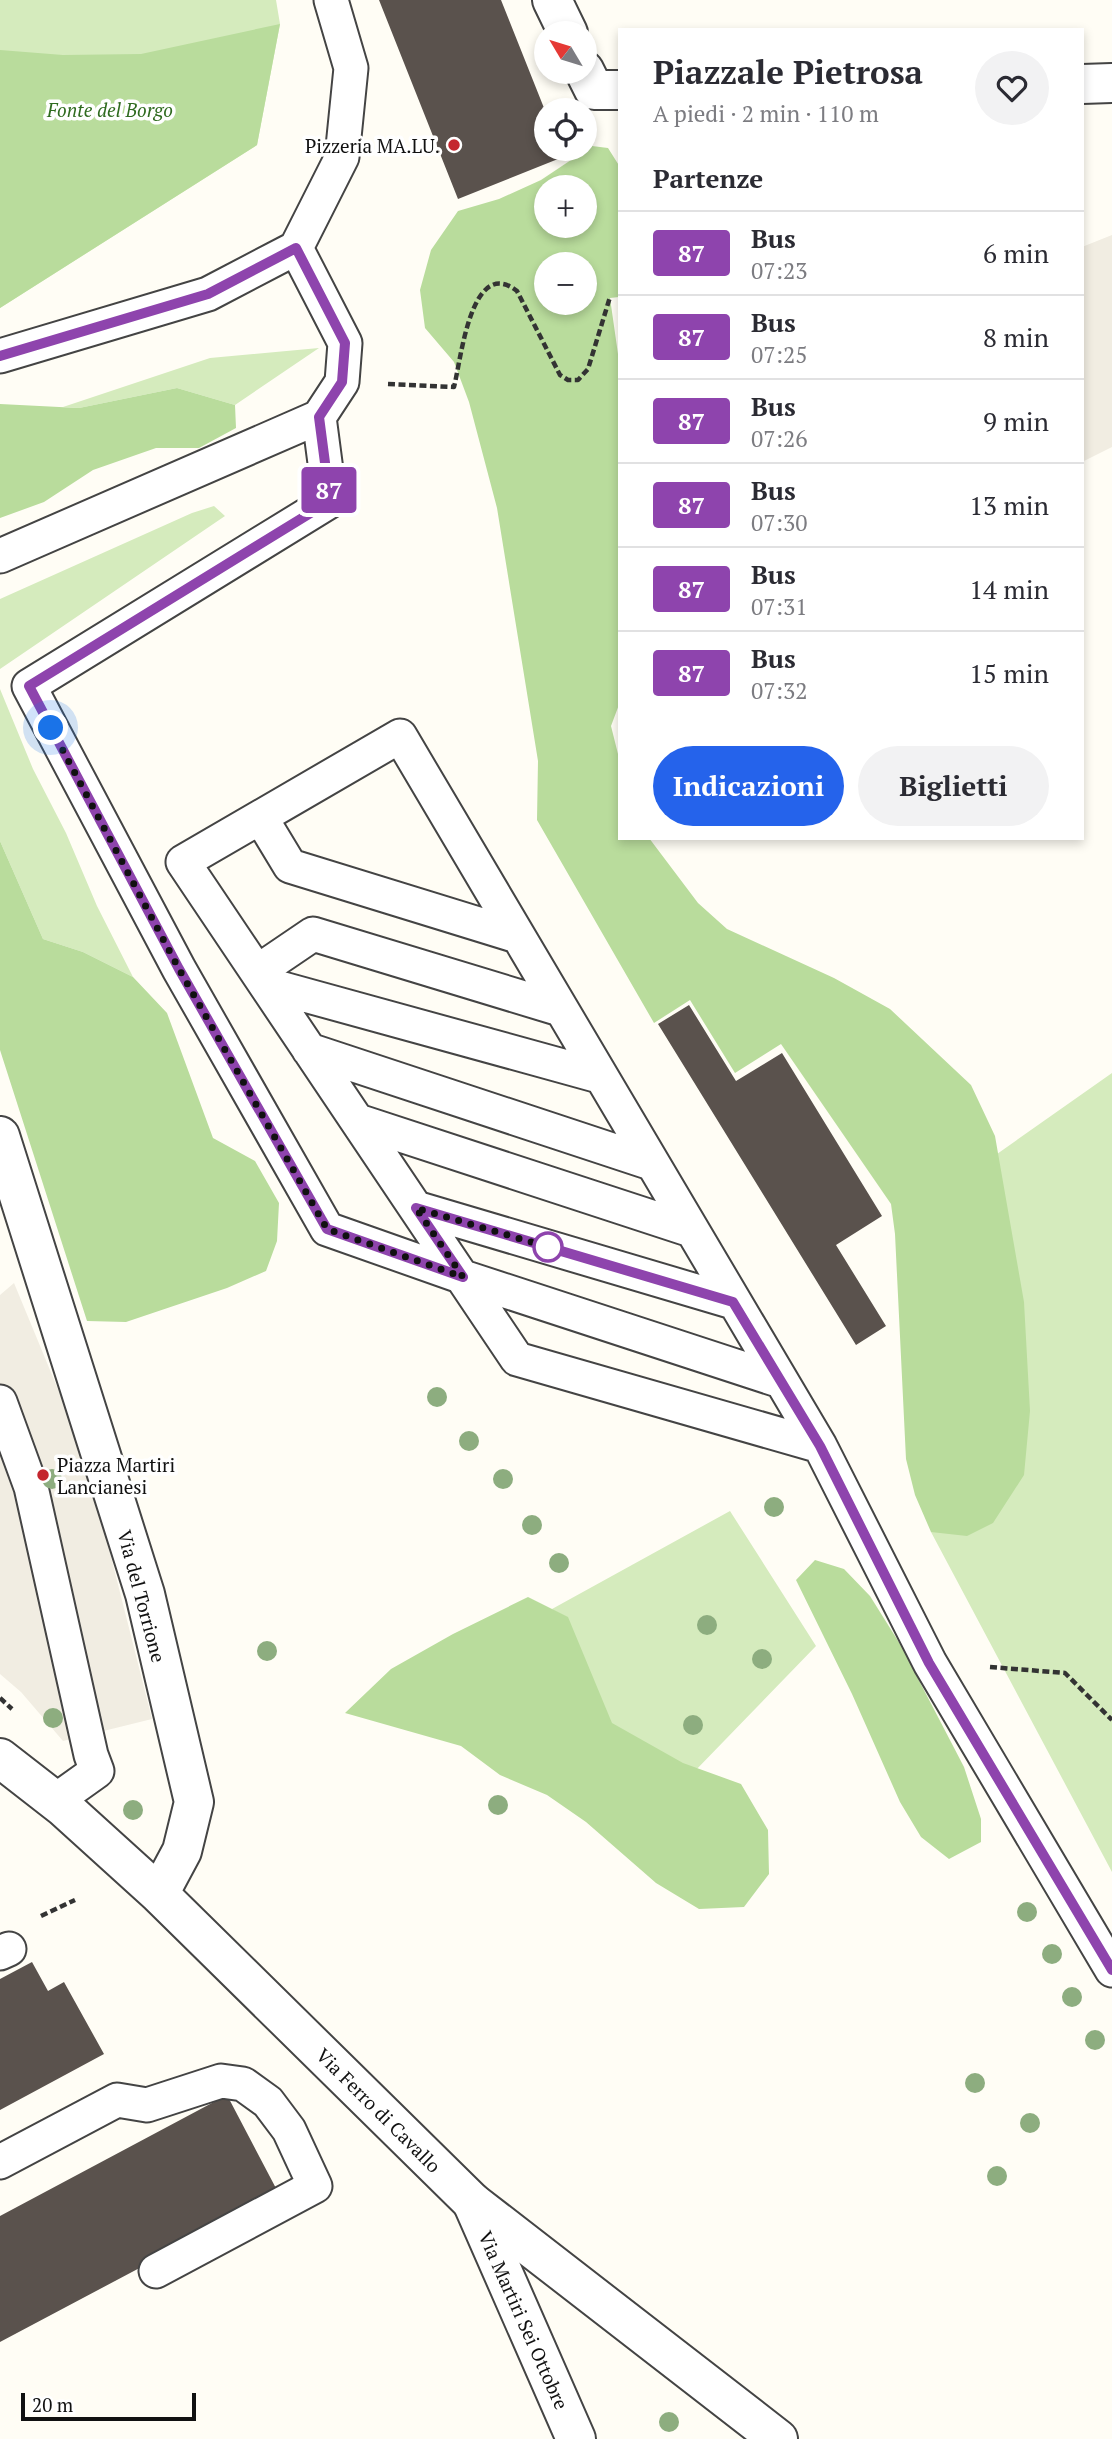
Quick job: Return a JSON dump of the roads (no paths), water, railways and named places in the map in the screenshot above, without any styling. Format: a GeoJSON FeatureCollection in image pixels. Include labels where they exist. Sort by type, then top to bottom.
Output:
{"type":"FeatureCollection","features":[{"type":"Feature","properties":{"kind":"street"},"geometry":{"type":"LineString","coordinates":[[552,0],[562,21]]}},
{"type":"Feature","properties":{"kind":"street"},"geometry":{"type":"LineString","coordinates":[[1084,84],[1112,83]]}},
{"type":"Feature","properties":{"kind":"street","name":"Via del Torrione"},"geometry":{"type":"LineString","coordinates":[[0,1136],[145,1594],[194,1802],[182,1852],[159,1894]]}},
{"type":"Feature","properties":{"kind":"street","name":"Via Ferro di Cavallo"},"geometry":{"type":"LineString","coordinates":[[0,1758],[55,1801],[159,1894],[472,2202],[778,2439]]}},
{"type":"Feature","properties":{"kind":"street","name":"Via Martiri Sei Ottobre"},"geometry":{"type":"LineString","coordinates":[[472,2202],[576,2439]]}},
{"type":"Feature","properties":{"kind":"lane"},"geometry":{"type":"LineString","coordinates":[[0,356],[208,294],[296,248],[342,157],[351,68],[331,0]]}},
{"type":"Feature","properties":{"kind":"lane"},"geometry":{"type":"LineString","coordinates":[[0,556],[319,417],[342,382],[345,343],[296,248]]}},
{"type":"Feature","properties":{"kind":"lane"},"geometry":{"type":"LineString","coordinates":[[319,417],[330,501],[29,686],[179,969],[327,1229],[463,1277],[781,1381]]}},
{"type":"Feature","properties":{"kind":"lane"},"geometry":{"type":"LineString","coordinates":[[820,1446],[517,1359],[183,862],[400,736],[820,1446],[929,1663],[1112,1970]]}},
{"type":"Feature","properties":{"kind":"lane"},"geometry":{"type":"LineString","coordinates":[[261,818],[290,866],[517,936]]}},
{"type":"Feature","properties":{"kind":"lane"},"geometry":{"type":"LineString","coordinates":[[261,978],[313,934],[560,1009]]}},
{"type":"Feature","properties":{"kind":"lane"},"geometry":{"type":"LineString","coordinates":[[261,978],[599,1076]]}},
{"type":"Feature","properties":{"kind":"lane"},"geometry":{"type":"LineString","coordinates":[[309,1050],[651,1163]]}},
{"type":"Feature","properties":{"kind":"lane"},"geometry":{"type":"LineString","coordinates":[[358,1121],[691,1230]]}},
{"type":"Feature","properties":{"kind":"lane"},"geometry":{"type":"LineString","coordinates":[[416,1208],[733,1302]]}},
{"type":"Feature","properties":{"kind":"lane"},"geometry":{"type":"LineString","coordinates":[[0,1402],[31,1487],[91,1755],[97,1771],[55,1801]]}},
{"type":"Feature","properties":{"kind":"lane"},"geometry":{"type":"LineString","coordinates":[[0,2162],[117,2100],[147,2105],[221,2081],[243,2084],[268,2102],[289,2130],[315,2186],[156,2271]]}},
{"type":"Feature","properties":{"kind":"place","name":"Pizzeria MA.LU."},"geometry":{"type":"Point","coordinates":[454,145]}},
{"type":"Feature","properties":{"kind":"place","name":"Piazza Martiri Lancianesi"},"geometry":{"type":"Point","coordinates":[43,1475]}},
{"type":"Feature","properties":{"kind":"park label","name":"Fonte del Borgo"},"geometry":{"type":"Point","coordinates":[110,109]}}]}
